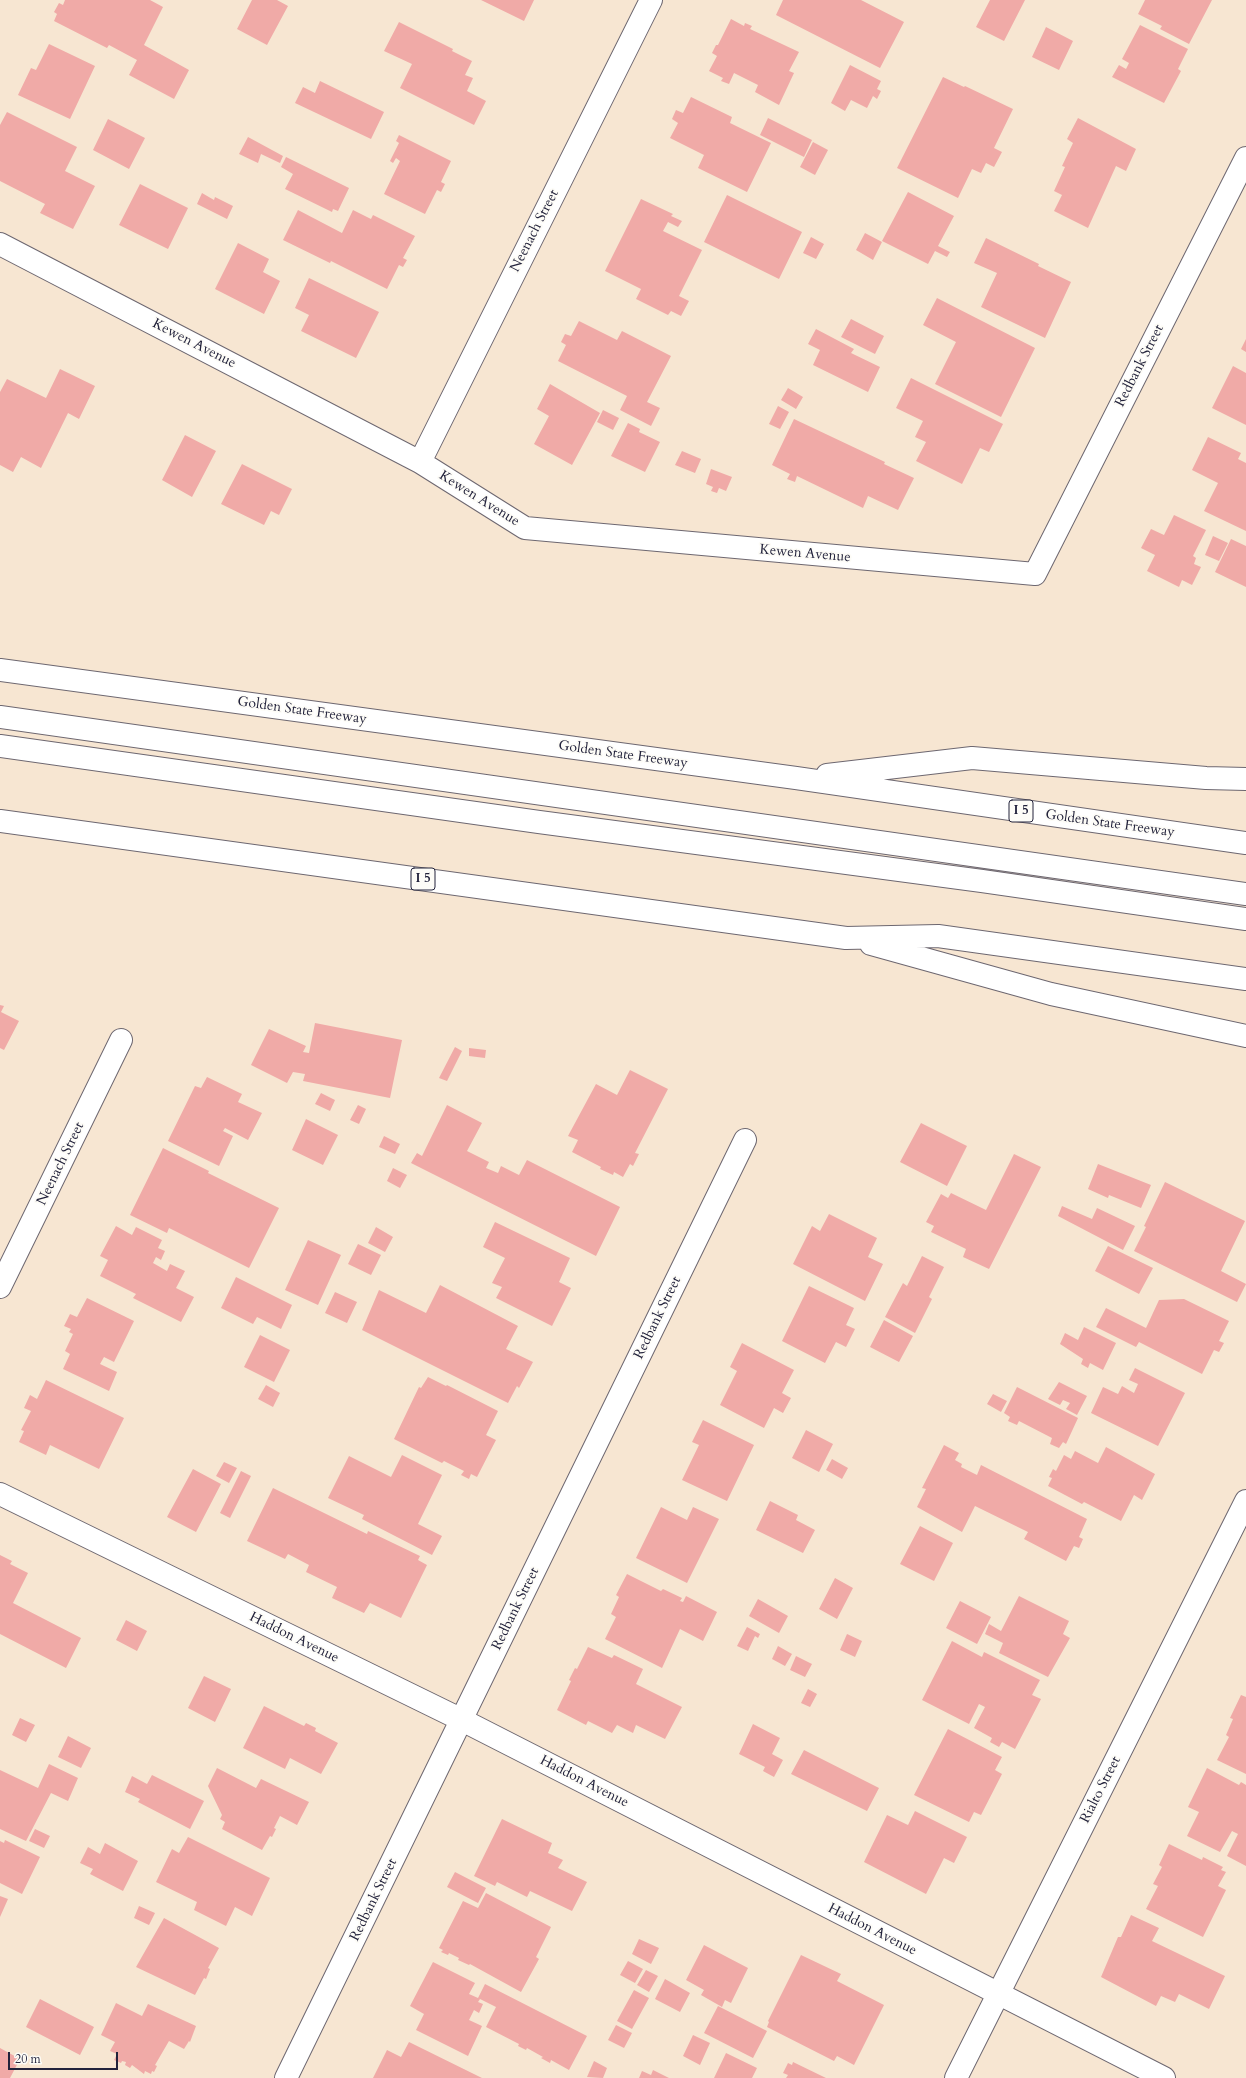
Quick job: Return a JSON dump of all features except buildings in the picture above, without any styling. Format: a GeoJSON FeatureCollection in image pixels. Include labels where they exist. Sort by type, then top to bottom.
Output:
{"type":"FeatureCollection","features":[{"type":"Feature","properties":{"kind":"main road","name":"Neenach Street"},"geometry":{"type":"LineString","coordinates":[[420,462],[651,0]]}},
{"type":"Feature","properties":{"kind":"main road","name":"Redbank Street"},"geometry":{"type":"LineString","coordinates":[[1035,574],[1246,158]]}},
{"type":"Feature","properties":{"kind":"main road","name":"Kewen Avenue"},"geometry":{"type":"LineString","coordinates":[[0,244],[420,462],[525,528],[1035,574]]}},
{"type":"Feature","properties":{"kind":"main road","name":"Golden State Freeway"},"geometry":{"type":"LineString","coordinates":[[0,670],[796,778],[1246,843]]}},
{"type":"Feature","properties":{"kind":"main road"},"geometry":{"type":"LineString","coordinates":[[0,717],[531,791],[1246,894]]}},
{"type":"Feature","properties":{"kind":"main road"},"geometry":{"type":"LineString","coordinates":[[0,746],[1246,919]]}},
{"type":"Feature","properties":{"kind":"main road"},"geometry":{"type":"LineString","coordinates":[[796,778],[972,758],[1206,778],[1246,779]]}},
{"type":"Feature","properties":{"kind":"main road","name":"I 5"},"geometry":{"type":"LineString","coordinates":[[0,821],[846,938],[938,936],[1246,979]]}},
{"type":"Feature","properties":{"kind":"main road"},"geometry":{"type":"LineString","coordinates":[[846,938],[1051,994],[1246,1036]]}},
{"type":"Feature","properties":{"kind":"main road","name":"Neenach Street"},"geometry":{"type":"LineString","coordinates":[[0,1287],[121,1040]]}},
{"type":"Feature","properties":{"kind":"main road","name":"Redbank Street"},"geometry":{"type":"LineString","coordinates":[[286,2078],[745,1140]]}},
{"type":"Feature","properties":{"kind":"main road","name":"Haddon Avenue"},"geometry":{"type":"LineString","coordinates":[[0,1494],[462,1720],[998,1995],[1164,2078]]}},
{"type":"Feature","properties":{"kind":"main road","name":"Rialto Street"},"geometry":{"type":"LineString","coordinates":[[956,2078],[1246,1501]]}}]}
